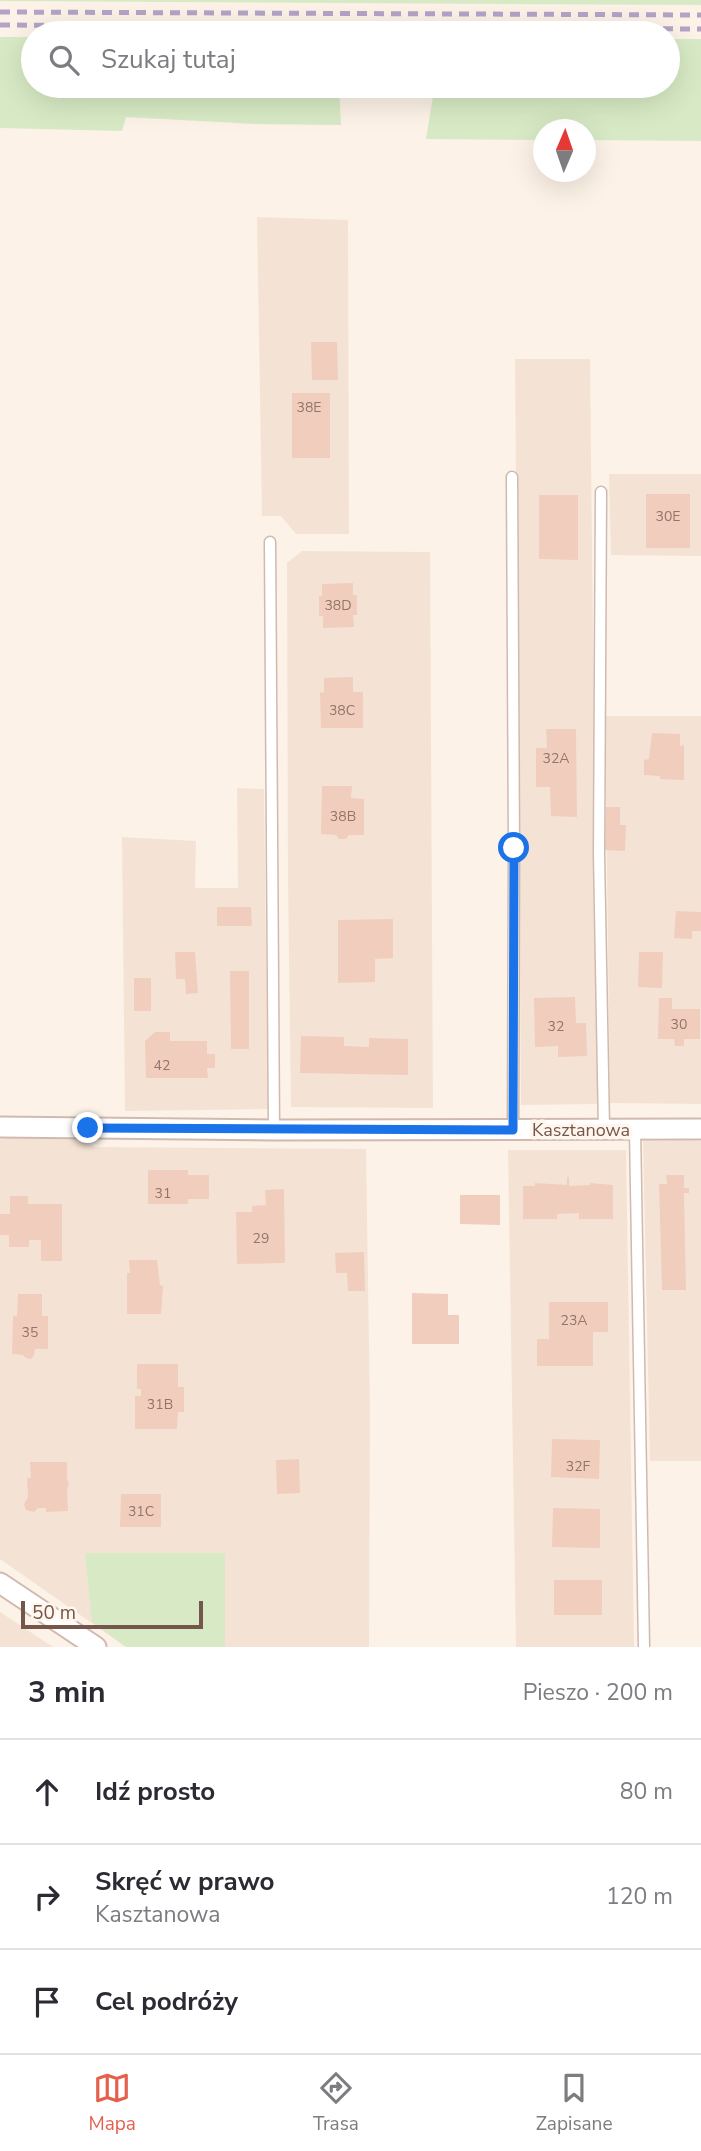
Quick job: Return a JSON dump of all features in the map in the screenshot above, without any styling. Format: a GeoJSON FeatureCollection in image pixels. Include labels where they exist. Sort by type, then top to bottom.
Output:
{"type":"FeatureCollection","features":[{"type":"Feature","properties":{"kind":"street","name":"Kasztanowa"},"geometry":{"type":"LineString","coordinates":[[0,1127],[274,1130],[701,1129]]}},
{"type":"Feature","properties":{"kind":"street"},"geometry":{"type":"LineString","coordinates":[[0,1583],[96,1647]]}},
{"type":"Feature","properties":{"kind":"lane"},"geometry":{"type":"LineString","coordinates":[[512,477],[513,1130]]}},
{"type":"Feature","properties":{"kind":"lane"},"geometry":{"type":"LineString","coordinates":[[601,492],[599,854],[604,1130]]}},
{"type":"Feature","properties":{"kind":"lane"},"geometry":{"type":"LineString","coordinates":[[270,542],[274,1130]]}},
{"type":"Feature","properties":{"kind":"lane"},"geometry":{"type":"LineString","coordinates":[[635,1129],[644,1647]]}},
{"type":"Feature","properties":{"kind":"shaded area"},"geometry":{"type":"Polygon","coordinates":[[[257,217],[348,220],[349,534],[296,534],[281,516],[262,516],[257,217]]]}},
{"type":"Feature","properties":{"kind":"shaded area"},"geometry":{"type":"Polygon","coordinates":[[[515,359],[590,359],[598,1104],[521,1105],[515,359]]]}},
{"type":"Feature","properties":{"kind":"shaded area"},"geometry":{"type":"Polygon","coordinates":[[[609,474],[701,474],[701,556],[611,555],[609,474]]]}},
{"type":"Feature","properties":{"kind":"shaded area"},"geometry":{"type":"Polygon","coordinates":[[[302,551],[430,552],[433,1108],[291,1107],[287,563],[302,551]]]}},
{"type":"Feature","properties":{"kind":"shaded area"},"geometry":{"type":"Polygon","coordinates":[[[605,716],[701,716],[701,1104],[610,1103],[605,716]]]}},
{"type":"Feature","properties":{"kind":"shaded area"},"geometry":{"type":"Polygon","coordinates":[[[237,788],[264,789],[268,1109],[125,1111],[122,837],[196,841],[195,888],[238,888],[237,788]]]}},
{"type":"Feature","properties":{"kind":"shaded area"},"geometry":{"type":"Polygon","coordinates":[[[0,1139],[78,1139],[95,1147],[366,1149],[370,1410],[369,1647],[126,1647],[0,1559],[0,1139]]]}},
{"type":"Feature","properties":{"kind":"shaded area"},"geometry":{"type":"Polygon","coordinates":[[[643,1141],[701,1141],[701,1461],[650,1461],[643,1141]]]}},
{"type":"Feature","properties":{"kind":"shaded area"},"geometry":{"type":"Polygon","coordinates":[[[508,1150],[626,1150],[634,1647],[516,1647],[508,1150]]]}},
{"type":"Feature","properties":{"kind":"shaded area"},"geometry":{"type":"Polygon","coordinates":[[[0,1612],[53,1647],[0,1647],[0,1612]]]}},
{"type":"Feature","properties":{"kind":"green space"},"geometry":{"type":"Polygon","coordinates":[[[0,0],[701,0],[701,5],[0,1],[0,0]]]}},
{"type":"Feature","properties":{"kind":"green space"},"geometry":{"type":"Polygon","coordinates":[[[0,37],[21,37],[21,98],[340,98],[341,125],[255,124],[126,117],[122,131],[0,128],[0,37]]]}},
{"type":"Feature","properties":{"kind":"green space"},"geometry":{"type":"Polygon","coordinates":[[[680,39],[701,39],[701,141],[596,140],[596,119],[533,119],[533,140],[426,139],[433,98],[680,98],[680,39]]]}},
{"type":"Feature","properties":{"kind":"green space"},"geometry":{"type":"Polygon","coordinates":[[[85,1553],[225,1553],[225,1647],[126,1647],[92,1622],[85,1553]]]}},
{"type":"Feature","properties":{"kind":"building"},"geometry":{"type":"Polygon","coordinates":[[[311,342],[337,342],[338,380],[312,380],[311,342]]]}},
{"type":"Feature","properties":{"kind":"building"},"geometry":{"type":"Polygon","coordinates":[[[292,393],[330,393],[330,458],[292,458],[292,393]]]}},
{"type":"Feature","properties":{"kind":"building"},"geometry":{"type":"Polygon","coordinates":[[[646,494],[690,494],[690,548],[646,548],[646,494]]]}},
{"type":"Feature","properties":{"kind":"building"},"geometry":{"type":"Polygon","coordinates":[[[539,495],[578,495],[578,560],[539,559],[539,495]]]}},
{"type":"Feature","properties":{"kind":"building"},"geometry":{"type":"Polygon","coordinates":[[[353,583],[353,595],[357,595],[357,615],[353,615],[354,627],[323,628],[323,616],[319,616],[322,584],[353,583]]]}},
{"type":"Feature","properties":{"kind":"building"},"geometry":{"type":"Polygon","coordinates":[[[353,677],[353,692],[363,692],[363,728],[321,728],[320,692],[324,693],[324,678],[353,677]]]}},
{"type":"Feature","properties":{"kind":"building"},"geometry":{"type":"Polygon","coordinates":[[[546,729],[576,729],[577,817],[551,816],[550,787],[536,787],[536,748],[547,748],[546,729]]]}},
{"type":"Feature","properties":{"kind":"building"},"geometry":{"type":"Polygon","coordinates":[[[652,733],[680,734],[680,746],[684,745],[684,780],[644,775],[644,760],[649,759],[652,733]]]}},
{"type":"Feature","properties":{"kind":"building"},"geometry":{"type":"Polygon","coordinates":[[[322,786],[352,786],[351,798],[364,799],[364,835],[349,835],[346,839],[339,839],[336,835],[321,834],[322,786]]]}},
{"type":"Feature","properties":{"kind":"building"},"geometry":{"type":"Polygon","coordinates":[[[606,807],[620,807],[620,825],[626,825],[625,851],[605,850],[606,807]]]}},
{"type":"Feature","properties":{"kind":"building"},"geometry":{"type":"Polygon","coordinates":[[[217,907],[251,907],[252,926],[217,926],[217,907]]]}},
{"type":"Feature","properties":{"kind":"building"},"geometry":{"type":"Polygon","coordinates":[[[676,911],[701,912],[701,931],[692,931],[692,939],[674,938],[676,911]]]}},
{"type":"Feature","properties":{"kind":"building"},"geometry":{"type":"Polygon","coordinates":[[[393,919],[393,958],[375,959],[375,982],[338,983],[338,920],[393,919]]]}},
{"type":"Feature","properties":{"kind":"building"},"geometry":{"type":"Polygon","coordinates":[[[175,952],[195,952],[198,993],[186,994],[185,979],[176,979],[175,952]]]}},
{"type":"Feature","properties":{"kind":"building"},"geometry":{"type":"Polygon","coordinates":[[[639,952],[663,952],[662,988],[638,987],[639,952]]]}},
{"type":"Feature","properties":{"kind":"building"},"geometry":{"type":"Polygon","coordinates":[[[230,971],[249,971],[249,1049],[231,1049],[230,971]]]}},
{"type":"Feature","properties":{"kind":"building"},"geometry":{"type":"Polygon","coordinates":[[[134,978],[151,978],[151,1011],[134,1011],[134,978]]]}},
{"type":"Feature","properties":{"kind":"building"},"geometry":{"type":"Polygon","coordinates":[[[575,997],[576,1023],[586,1023],[587,1056],[558,1057],[558,1046],[535,1047],[534,998],[575,997]]]}},
{"type":"Feature","properties":{"kind":"building"},"geometry":{"type":"Polygon","coordinates":[[[659,998],[672,998],[672,1009],[700,1009],[700,1039],[684,1039],[684,1046],[675,1046],[674,1039],[658,1039],[659,998]]]}},
{"type":"Feature","properties":{"kind":"building"},"geometry":{"type":"Polygon","coordinates":[[[155,1032],[170,1032],[170,1041],[207,1041],[207,1054],[215,1054],[215,1068],[207,1068],[208,1078],[146,1078],[145,1041],[155,1032]]]}},
{"type":"Feature","properties":{"kind":"building"},"geometry":{"type":"Polygon","coordinates":[[[301,1036],[344,1037],[344,1046],[369,1047],[369,1038],[408,1039],[408,1075],[300,1073],[301,1036]]]}},
{"type":"Feature","properties":{"kind":"building"},"geometry":{"type":"Polygon","coordinates":[[[148,1170],[188,1170],[188,1175],[209,1175],[209,1199],[188,1199],[188,1204],[148,1204],[148,1170]]]}},
{"type":"Feature","properties":{"kind":"building"},"geometry":{"type":"Polygon","coordinates":[[[666,1175],[684,1175],[684,1188],[689,1188],[689,1193],[684,1193],[686,1290],[662,1290],[659,1184],[667,1184],[666,1175]]]}},
{"type":"Feature","properties":{"kind":"building"},"geometry":{"type":"Polygon","coordinates":[[[567,1177],[569,1186],[590,1183],[613,1185],[613,1219],[579,1219],[579,1213],[557,1214],[557,1219],[523,1219],[523,1186],[535,1186],[535,1183],[567,1185],[567,1177]]]}},
{"type":"Feature","properties":{"kind":"building"},"geometry":{"type":"Polygon","coordinates":[[[284,1189],[285,1263],[237,1264],[236,1212],[252,1212],[252,1206],[266,1205],[265,1190],[284,1189]]]}},
{"type":"Feature","properties":{"kind":"building"},"geometry":{"type":"Polygon","coordinates":[[[460,1195],[500,1195],[500,1225],[460,1224],[460,1195]]]}},
{"type":"Feature","properties":{"kind":"building"},"geometry":{"type":"Polygon","coordinates":[[[10,1196],[28,1196],[28,1204],[62,1204],[62,1261],[41,1261],[41,1240],[29,1240],[29,1247],[9,1247],[9,1235],[0,1235],[0,1214],[10,1214],[10,1196]]]}},
{"type":"Feature","properties":{"kind":"building"},"geometry":{"type":"Polygon","coordinates":[[[364,1252],[365,1291],[348,1291],[347,1273],[336,1273],[335,1253],[364,1252]]]}},
{"type":"Feature","properties":{"kind":"building"},"geometry":{"type":"Polygon","coordinates":[[[129,1260],[157,1260],[160,1285],[163,1286],[161,1314],[127,1314],[129,1260]]]}},
{"type":"Feature","properties":{"kind":"building"},"geometry":{"type":"Polygon","coordinates":[[[412,1293],[448,1294],[448,1315],[459,1315],[459,1344],[412,1344],[412,1293]]]}},
{"type":"Feature","properties":{"kind":"building"},"geometry":{"type":"Polygon","coordinates":[[[18,1294],[42,1294],[42,1316],[48,1316],[48,1349],[35,1349],[31,1359],[12,1354],[13,1316],[17,1316],[18,1294]]]}},
{"type":"Feature","properties":{"kind":"building"},"geometry":{"type":"Polygon","coordinates":[[[549,1302],[608,1302],[608,1332],[593,1332],[593,1366],[537,1366],[537,1339],[549,1339],[549,1302]]]}},
{"type":"Feature","properties":{"kind":"building"},"geometry":{"type":"Polygon","coordinates":[[[137,1364],[178,1364],[178,1387],[184,1387],[184,1412],[178,1412],[177,1429],[135,1429],[135,1396],[141,1396],[141,1389],[137,1389],[137,1364]]]}},
{"type":"Feature","properties":{"kind":"building"},"geometry":{"type":"Polygon","coordinates":[[[552,1439],[600,1440],[599,1479],[551,1477],[552,1439]]]}},
{"type":"Feature","properties":{"kind":"building"},"geometry":{"type":"Polygon","coordinates":[[[299,1459],[300,1493],[277,1494],[276,1460],[299,1459]]]}},
{"type":"Feature","properties":{"kind":"building"},"geometry":{"type":"Polygon","coordinates":[[[30,1462],[67,1462],[68,1511],[46,1512],[46,1508],[38,1508],[34,1512],[26,1510],[24,1504],[28,1497],[27,1478],[31,1478],[30,1462]]]}},
{"type":"Feature","properties":{"kind":"building"},"geometry":{"type":"Polygon","coordinates":[[[121,1494],[161,1494],[161,1527],[120,1527],[121,1494]]]}},
{"type":"Feature","properties":{"kind":"building"},"geometry":{"type":"Polygon","coordinates":[[[553,1508],[600,1509],[600,1548],[552,1547],[553,1508]]]}},
{"type":"Feature","properties":{"kind":"building"},"geometry":{"type":"Polygon","coordinates":[[[554,1580],[602,1580],[602,1615],[554,1615],[554,1580]]]}},
{"type":"Feature","properties":{"kind":"railway"},"geometry":{"type":"LineString","coordinates":[[0,12],[701,15]]}},
{"type":"Feature","properties":{"kind":"railway"},"geometry":{"type":"LineString","coordinates":[[0,25],[21,25]]}},
{"type":"Feature","properties":{"kind":"railway"},"geometry":{"type":"LineString","coordinates":[[680,29],[701,29]]}},
{"type":"Feature","properties":{"kind":"route"},"geometry":{"type":"LineString","coordinates":[[88,1128],[513,1130],[514,848]]}}]}
